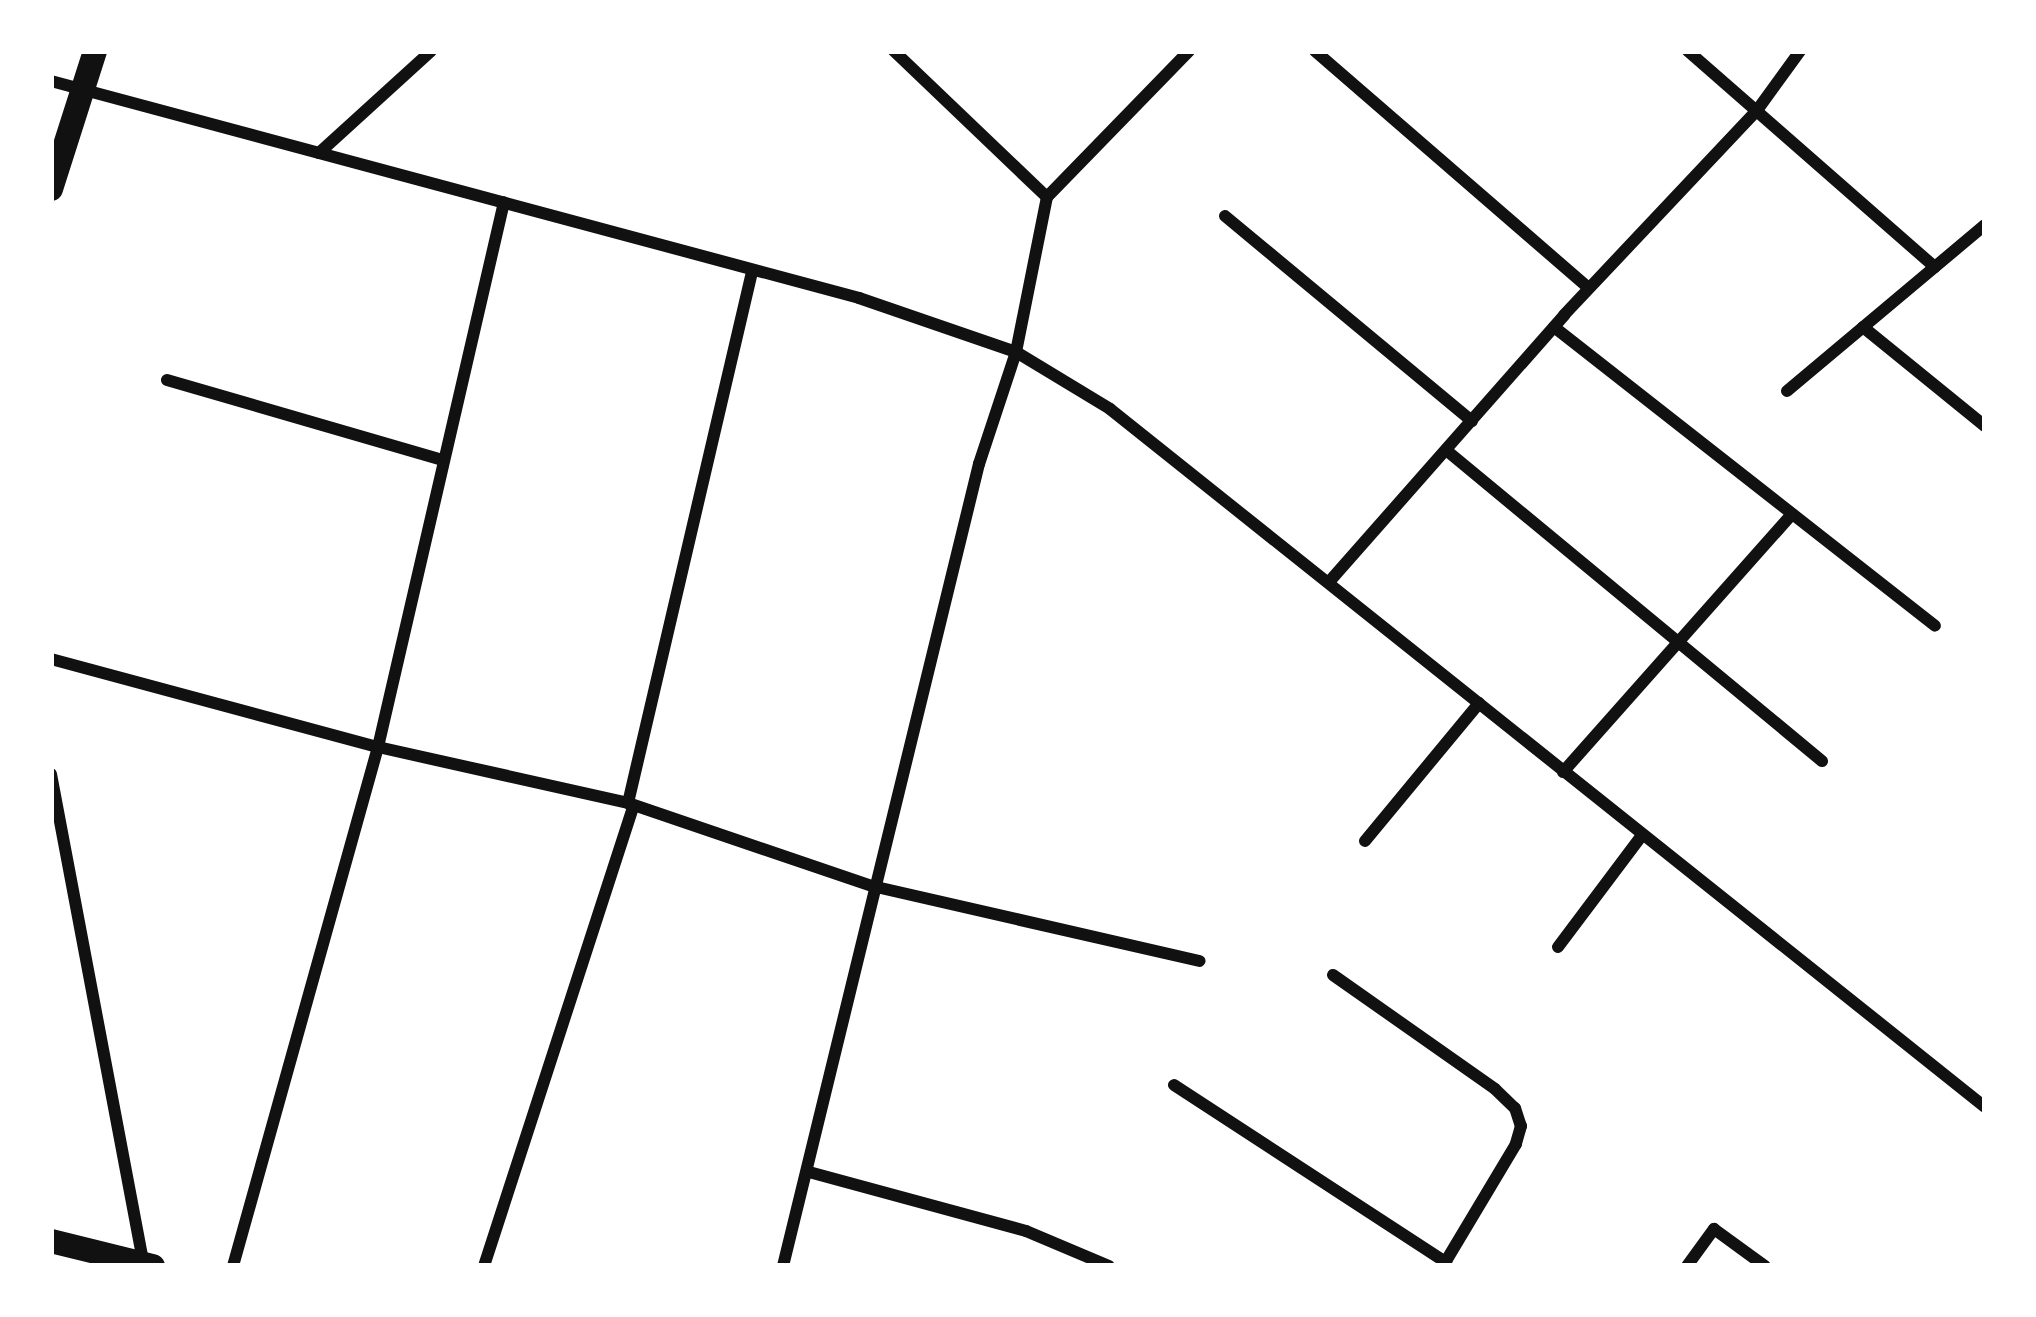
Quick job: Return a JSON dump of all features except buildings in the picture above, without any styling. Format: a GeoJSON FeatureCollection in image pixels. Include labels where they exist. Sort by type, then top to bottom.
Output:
{"type":"FeatureCollection","features":[{"type":"Feature","properties":{"kind":"main road"},"geometry":{"type":"LineString","coordinates":[[51,189],[95,51]]}},
{"type":"Feature","properties":{"kind":"main road"},"geometry":{"type":"LineString","coordinates":[[51,1241],[146,1265]]}},
{"type":"Feature","properties":{"kind":"street"},"geometry":{"type":"LineString","coordinates":[[319,153],[431,51]]}},
{"type":"Feature","properties":{"kind":"street"},"geometry":{"type":"LineString","coordinates":[[894,51],[1048,197]]}},
{"type":"Feature","properties":{"kind":"street"},"geometry":{"type":"LineString","coordinates":[[782,1266],[809,1172],[872,886],[979,464],[1016,352],[1048,197],[1189,51]]}},
{"type":"Feature","properties":{"kind":"street"},"geometry":{"type":"LineString","coordinates":[[1315,51],[1589,288]]}},
{"type":"Feature","properties":{"kind":"street"},"geometry":{"type":"LineString","coordinates":[[1688,51],[1935,267]]}},
{"type":"Feature","properties":{"kind":"street"},"geometry":{"type":"LineString","coordinates":[[1329,582],[1589,288],[1758,109],[1800,51]]}},
{"type":"Feature","properties":{"kind":"street"},"geometry":{"type":"LineString","coordinates":[[51,81],[860,298],[1016,352],[1110,409],[1985,1108]]}},
{"type":"Feature","properties":{"kind":"street"},"geometry":{"type":"LineString","coordinates":[[233,1266],[378,747],[504,202]]}},
{"type":"Feature","properties":{"kind":"street"},"geometry":{"type":"LineString","coordinates":[[1225,216],[1472,421]]}},
{"type":"Feature","properties":{"kind":"street"},"geometry":{"type":"LineString","coordinates":[[1786,391],[1935,267],[1982,235]]}},
{"type":"Feature","properties":{"kind":"street"},"geometry":{"type":"LineString","coordinates":[[484,1266],[630,805],[752,272]]}},
{"type":"Feature","properties":{"kind":"street"},"geometry":{"type":"LineString","coordinates":[[1554,327],[1935,626]]}},
{"type":"Feature","properties":{"kind":"street"},"geometry":{"type":"LineString","coordinates":[[1863,327],[1985,426]]}},
{"type":"Feature","properties":{"kind":"street"},"geometry":{"type":"LineString","coordinates":[[167,380],[442,460]]}},
{"type":"Feature","properties":{"kind":"street"},"geometry":{"type":"LineString","coordinates":[[1446,450],[1822,761]]}},
{"type":"Feature","properties":{"kind":"street"},"geometry":{"type":"LineString","coordinates":[[1563,772],[1792,514]]}},
{"type":"Feature","properties":{"kind":"street"},"geometry":{"type":"LineString","coordinates":[[51,659],[378,747],[630,805],[872,886],[1200,961]]}},
{"type":"Feature","properties":{"kind":"street"},"geometry":{"type":"LineString","coordinates":[[1364,841],[1479,703]]}},
{"type":"Feature","properties":{"kind":"street"},"geometry":{"type":"LineString","coordinates":[[51,774],[146,1265]]}},
{"type":"Feature","properties":{"kind":"street"},"geometry":{"type":"LineString","coordinates":[[1558,947],[1642,835]]}},
{"type":"Feature","properties":{"kind":"street"},"geometry":{"type":"LineString","coordinates":[[1174,1085],[1445,1264],[1516,1144],[1521,1126],[1515,1108],[1333,975]]}},
{"type":"Feature","properties":{"kind":"street"},"geometry":{"type":"LineString","coordinates":[[809,1172],[1027,1231],[1108,1266]]}},
{"type":"Feature","properties":{"kind":"street"},"geometry":{"type":"LineString","coordinates":[[1687,1266],[1714,1229],[1765,1266]]}}]}
